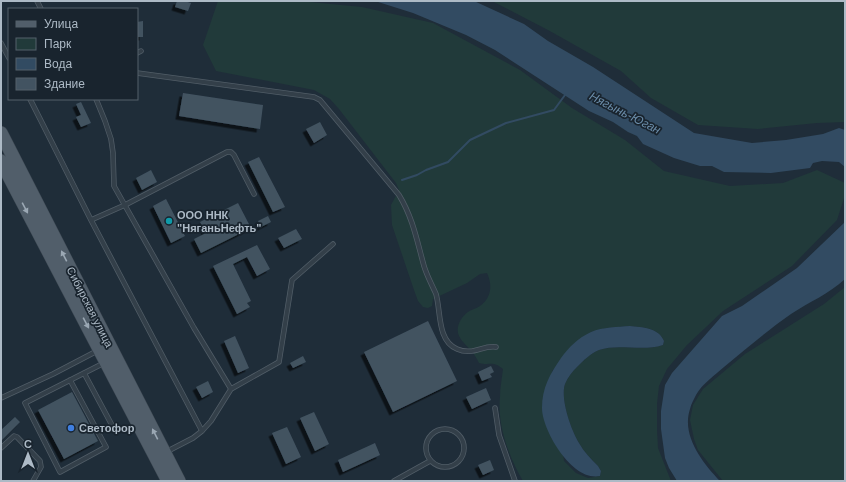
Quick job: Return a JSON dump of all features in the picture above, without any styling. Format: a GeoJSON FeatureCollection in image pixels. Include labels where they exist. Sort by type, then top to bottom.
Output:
{"type":"FeatureCollection","features":[{"type":"Feature","properties":{"kind":"main road","name":"Сибирская улица"},"geometry":{"type":"LineString","coordinates":[[1,133],[18,179],[100,350],[168,481]]}},
{"type":"Feature","properties":{"kind":"main road","name":"Сибирская улица"},"geometry":{"type":"LineString","coordinates":[[1,161],[18,179],[179,481]]}},
{"type":"Feature","properties":{"kind":"lane"},"geometry":{"type":"LineString","coordinates":[[1,42],[8,56]]}},
{"type":"Feature","properties":{"kind":"lane"},"geometry":{"type":"LineString","coordinates":[[138,73],[320,100],[399,195],[406,206],[411,217],[424,268],[436,294],[440,322],[447,340],[452,346],[464,352],[488,347],[496,347]]}},
{"type":"Feature","properties":{"kind":"lane"},"geometry":{"type":"LineString","coordinates":[[31,100],[91,220],[202,431]]}},
{"type":"Feature","properties":{"kind":"lane"},"geometry":{"type":"LineString","coordinates":[[96,100],[106,121],[111,139],[114,186],[194,328],[231,389]]}},
{"type":"Feature","properties":{"kind":"lane"},"geometry":{"type":"LineString","coordinates":[[91,220],[125,205],[227,152],[231,152],[234,155],[254,194]]}},
{"type":"Feature","properties":{"kind":"lane"},"geometry":{"type":"LineString","coordinates":[[165,453],[193,438],[202,431],[211,421],[231,389],[279,362],[292,280],[333,244]]}},
{"type":"Feature","properties":{"kind":"lane"},"geometry":{"type":"LineString","coordinates":[[1,398],[100,350]]}},
{"type":"Feature","properties":{"kind":"lane"},"geometry":{"type":"LineString","coordinates":[[70,380],[106,447],[60,472],[25,403],[70,380],[106,362]]}},
{"type":"Feature","properties":{"kind":"lane"},"geometry":{"type":"LineString","coordinates":[[84,373],[114,429]]}},
{"type":"Feature","properties":{"kind":"lane"},"geometry":{"type":"LineString","coordinates":[[495,408],[499,435],[515,481]]}},
{"type":"Feature","properties":{"kind":"lane"},"geometry":{"type":"LineString","coordinates":[[445,429],[452,430],[458,434],[462,439],[464,452],[461,459],[456,464],[444,468],[437,466],[430,461],[425,451],[428,438],[433,433],[445,429]]}},
{"type":"Feature","properties":{"kind":"lane"},"geometry":{"type":"LineString","coordinates":[[1,448],[14,436],[17,437],[40,461],[41,467],[33,481]]}},
{"type":"Feature","properties":{"kind":"lane"},"geometry":{"type":"LineString","coordinates":[[394,481],[430,461]]}},
{"type":"Feature","properties":{"kind":"green space"},"geometry":{"type":"Polygon","coordinates":[[[218,1],[299,1],[362,7],[433,23],[520,70],[572,108],[625,140],[664,171],[730,186],[783,183],[817,170],[845,183],[845,195],[837,220],[792,266],[723,311],[687,345],[667,369],[659,386],[657,429],[658,448],[671,481],[523,481],[513,462],[505,440],[500,419],[500,390],[503,369],[494,364],[479,363],[458,333],[459,322],[465,314],[484,303],[489,295],[490,283],[487,273],[480,274],[467,283],[433,299],[432,306],[428,308],[423,307],[418,301],[392,225],[391,205],[399,190],[396,183],[339,109],[330,99],[314,90],[216,71],[203,45],[218,1]],[[630,326],[607,328],[591,332],[552,371],[564,461],[576,473],[588,478],[600,476],[601,471],[583,449],[573,430],[565,406],[565,384],[567,379],[577,367],[590,355],[599,350],[614,347],[647,348],[663,345],[664,341],[658,333],[650,329],[630,326]]]}},
{"type":"Feature","properties":{"kind":"green space"},"geometry":{"type":"Polygon","coordinates":[[[492,1],[845,1],[845,122],[817,123],[758,129],[698,125],[651,98],[621,71],[548,30],[492,1]]]}},
{"type":"Feature","properties":{"kind":"green space"},"geometry":{"type":"Polygon","coordinates":[[[845,287],[845,481],[723,481],[698,450],[694,439],[690,420],[693,405],[703,389],[745,354],[824,304],[845,287]]]}},
{"type":"Feature","properties":{"kind":"water","name":"Нягынь-Юган"},"geometry":{"type":"Polygon","coordinates":[[[375,1],[474,1],[524,24],[548,41],[593,67],[694,133],[752,143],[786,140],[823,134],[839,128],[845,130],[845,167],[839,162],[822,161],[813,163],[810,168],[771,173],[724,172],[712,166],[700,166],[674,158],[643,144],[637,136],[613,122],[589,111],[495,50],[466,35],[413,13],[375,1]]]}},
{"type":"Feature","properties":{"kind":"water"},"geometry":{"type":"Polygon","coordinates":[[[845,222],[845,279],[826,294],[791,314],[774,326],[724,367],[705,383],[690,407],[688,429],[691,439],[707,466],[720,481],[677,481],[665,458],[661,429],[661,411],[665,385],[672,373],[722,316],[742,306],[797,268],[845,222]]]}},
{"type":"Feature","properties":{"kind":"water"},"geometry":{"type":"Polygon","coordinates":[[[630,326],[650,329],[658,333],[664,341],[663,345],[647,348],[614,347],[599,350],[590,355],[577,367],[567,379],[565,384],[565,406],[573,430],[583,449],[601,471],[600,476],[589,476],[579,471],[569,463],[553,441],[543,417],[543,394],[553,370],[561,358],[578,340],[586,334],[596,330],[630,326]]]}},
{"type":"Feature","properties":{"kind":"building"},"geometry":{"type":"Polygon","coordinates":[[[177,1],[191,3],[188,11],[175,7],[177,1]]]}},
{"type":"Feature","properties":{"kind":"building"},"geometry":{"type":"Polygon","coordinates":[[[143,21],[143,37],[138,37],[138,22],[143,21]]]}},
{"type":"Feature","properties":{"kind":"building"},"geometry":{"type":"Polygon","coordinates":[[[183,93],[263,105],[260,129],[179,116],[183,93]]]}},
{"type":"Feature","properties":{"kind":"building"},"geometry":{"type":"Polygon","coordinates":[[[81,102],[91,123],[81,127],[76,117],[81,115],[76,104],[81,102]]]}},
{"type":"Feature","properties":{"kind":"building"},"geometry":{"type":"Polygon","coordinates":[[[320,122],[327,135],[314,143],[306,129],[320,122]]]}},
{"type":"Feature","properties":{"kind":"building"},"geometry":{"type":"Polygon","coordinates":[[[259,157],[285,207],[273,212],[248,162],[259,157]]]}},
{"type":"Feature","properties":{"kind":"building"},"geometry":{"type":"Polygon","coordinates":[[[151,170],[157,182],[142,190],[136,178],[151,170]]]}},
{"type":"Feature","properties":{"kind":"building","name":"ООО ННК \"НяганьНефть\""},"geometry":{"type":"Polygon","coordinates":[[[166,199],[185,236],[171,243],[153,206],[166,199]]]}},
{"type":"Feature","properties":{"kind":"building"},"geometry":{"type":"Polygon","coordinates":[[[238,203],[251,228],[201,253],[194,239],[206,233],[200,222],[238,203]]]}},
{"type":"Feature","properties":{"kind":"building"},"geometry":{"type":"Polygon","coordinates":[[[268,216],[271,222],[261,227],[258,221],[268,216]]]}},
{"type":"Feature","properties":{"kind":"building"},"geometry":{"type":"Polygon","coordinates":[[[296,229],[302,239],[284,248],[278,238],[296,229]]]}},
{"type":"Feature","properties":{"kind":"building"},"geometry":{"type":"Polygon","coordinates":[[[257,245],[270,269],[257,276],[247,257],[233,264],[251,301],[247,303],[250,307],[237,314],[213,266],[257,245]]]}},
{"type":"Feature","properties":{"kind":"building"},"geometry":{"type":"Polygon","coordinates":[[[428,321],[457,381],[393,412],[364,352],[428,321]]]}},
{"type":"Feature","properties":{"kind":"building"},"geometry":{"type":"Polygon","coordinates":[[[235,336],[249,368],[238,373],[224,341],[235,336]]]}},
{"type":"Feature","properties":{"kind":"building"},"geometry":{"type":"Polygon","coordinates":[[[303,356],[306,362],[293,368],[290,363],[303,356]]]}},
{"type":"Feature","properties":{"kind":"building"},"geometry":{"type":"Polygon","coordinates":[[[491,366],[494,372],[490,374],[492,377],[482,381],[478,372],[491,366]]]}},
{"type":"Feature","properties":{"kind":"building"},"geometry":{"type":"Polygon","coordinates":[[[208,381],[213,392],[202,398],[196,387],[208,381]]]}},
{"type":"Feature","properties":{"kind":"building"},"geometry":{"type":"Polygon","coordinates":[[[486,388],[491,400],[472,409],[466,397],[486,388]]]}},
{"type":"Feature","properties":{"kind":"building"},"geometry":{"type":"Polygon","coordinates":[[[72,392],[98,441],[64,459],[38,410],[72,392]]]}},
{"type":"Feature","properties":{"kind":"building"},"geometry":{"type":"Polygon","coordinates":[[[314,412],[329,444],[315,451],[300,418],[314,412]]]}},
{"type":"Feature","properties":{"kind":"building"},"geometry":{"type":"Polygon","coordinates":[[[15,417],[20,422],[1,441],[1,430],[15,417]]]}},
{"type":"Feature","properties":{"kind":"building"},"geometry":{"type":"Polygon","coordinates":[[[287,427],[301,457],[286,464],[272,433],[287,427]]]}},
{"type":"Feature","properties":{"kind":"building"},"geometry":{"type":"Polygon","coordinates":[[[375,443],[380,455],[343,472],[338,460],[375,443]]]}},
{"type":"Feature","properties":{"kind":"building"},"geometry":{"type":"Polygon","coordinates":[[[490,460],[494,470],[483,475],[478,465],[490,460]]]}},
{"type":"Feature","properties":{"kind":"waterway"},"geometry":{"type":"LineString","coordinates":[[402,180],[448,162],[470,140],[506,123],[554,110],[565,95]]}},
{"type":"Feature","properties":{"kind":"place","name":"ООО ННК \"НяганьНефть\""},"geometry":{"type":"Point","coordinates":[169,221]}},
{"type":"Feature","properties":{"kind":"place","name":"Светофор"},"geometry":{"type":"Point","coordinates":[71,428]}}]}
